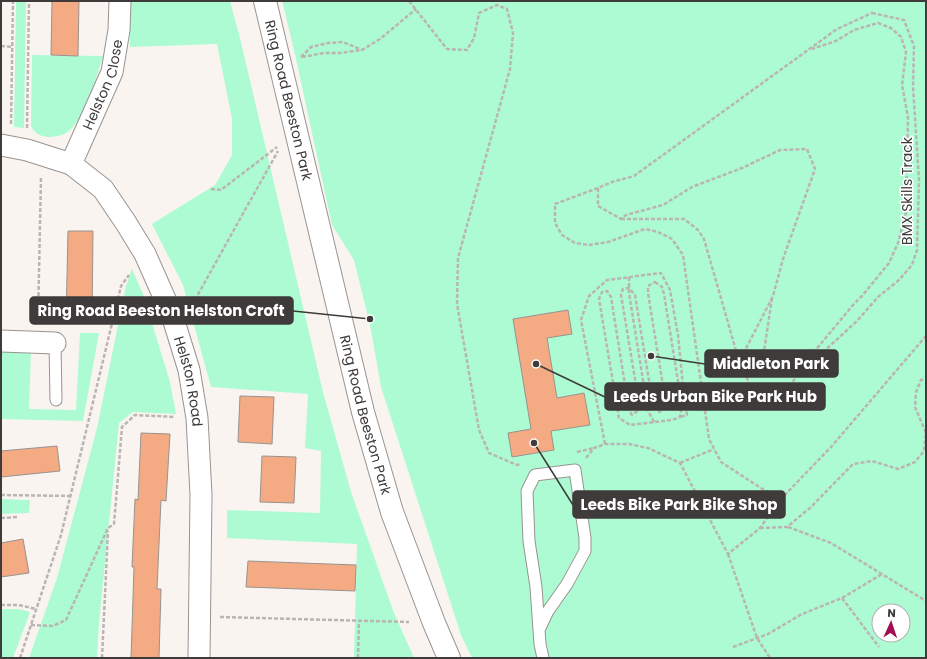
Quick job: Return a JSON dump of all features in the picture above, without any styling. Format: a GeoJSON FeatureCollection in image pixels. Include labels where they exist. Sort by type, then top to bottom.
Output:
{"type":"FeatureCollection","features":[{"type":"Feature","properties":{"kind":"street","name":"Helston Close"},"geometry":{"type":"LineString","coordinates":[[71,164],[112,72],[119,30],[120,1]]}},
{"type":"Feature","properties":{"kind":"street","name":"Ring Road Beeston Park"},"geometry":{"type":"LineString","coordinates":[[265,1],[362,412],[392,512],[434,623],[449,658]]}},
{"type":"Feature","properties":{"kind":"street","name":"Helston Road"},"geometry":{"type":"LineString","coordinates":[[20,149],[71,164],[103,189],[145,254],[178,330],[188,370],[197,418],[201,494],[198,658]]}},
{"type":"Feature","properties":{"kind":"street"},"geometry":{"type":"LineString","coordinates":[[1,341],[46,343]]}},
{"type":"Feature","properties":{"kind":"lane"},"geometry":{"type":"LineString","coordinates":[[46,343],[56,400]]}},
{"type":"Feature","properties":{"kind":"lane"},"geometry":{"type":"LineString","coordinates":[[539,630],[548,610],[567,584],[585,551],[585,538],[575,470],[534,474],[527,491],[530,541],[536,587],[539,630],[540,644],[543,658]]}},
{"type":"Feature","properties":{"kind":"path"},"geometry":{"type":"LineString","coordinates":[[13,1],[13,47],[20,149],[46,343]]}},
{"type":"Feature","properties":{"kind":"path"},"geometry":{"type":"LineString","coordinates":[[20,149],[29,1]]}},
{"type":"Feature","properties":{"kind":"path"},"geometry":{"type":"LineString","coordinates":[[409,1],[447,49],[467,50],[474,38],[479,13],[497,5],[507,9],[514,33],[510,69],[458,258],[457,304],[477,423],[481,436],[489,453],[517,465],[524,464]]}},
{"type":"Feature","properties":{"kind":"path"},"geometry":{"type":"LineString","coordinates":[[362,50],[343,42],[328,43],[311,48],[300,57],[324,53],[362,50],[380,38],[416,9]]}},
{"type":"Feature","properties":{"kind":"path","name":"BMX Skills Track"},"geometry":{"type":"LineString","coordinates":[[872,13],[904,20],[914,46],[913,86],[919,180],[917,250],[912,265],[899,280],[878,296],[857,321],[778,396],[757,399],[739,362],[704,239],[698,230],[684,219],[622,219],[598,206],[598,188],[612,182],[634,176],[837,29],[872,13]]}},
{"type":"Feature","properties":{"kind":"path","name":"BMX Skills Track"},"geometry":{"type":"LineString","coordinates":[[622,219],[626,215],[663,205],[692,187],[742,168],[780,150],[808,149],[815,169],[783,260],[773,296],[762,365],[768,376],[809,358],[889,263],[898,243],[906,212],[908,117],[902,85],[906,52],[901,37],[891,28],[878,23],[854,30],[836,41],[810,50]]}},
{"type":"Feature","properties":{"kind":"path"},"geometry":{"type":"LineString","coordinates":[[1,46],[13,47]]}},
{"type":"Feature","properties":{"kind":"path"},"geometry":{"type":"LineString","coordinates":[[178,330],[282,143],[221,190],[211,189]]}},
{"type":"Feature","properties":{"kind":"path"},"geometry":{"type":"LineString","coordinates":[[598,188],[556,204],[555,223],[562,235],[575,243],[589,245],[608,242],[645,228],[658,232],[672,240],[684,255],[709,439],[721,462],[780,500]]}},
{"type":"Feature","properties":{"kind":"path"},"geometry":{"type":"LineString","coordinates":[[20,658],[60,535],[121,286],[145,254]]}},
{"type":"Feature","properties":{"kind":"path"},"geometry":{"type":"LineString","coordinates":[[605,444],[581,320],[589,296],[607,280],[661,273],[670,290],[678,335],[687,414],[680,417],[672,420],[630,424],[620,418],[599,299],[602,292],[607,291],[611,297],[629,410],[632,416],[640,409],[621,295],[623,288],[629,288],[635,295],[653,405],[659,412],[666,408],[666,404],[648,293],[648,286],[655,282],[662,287],[682,406],[680,417]]}},
{"type":"Feature","properties":{"kind":"path"},"geometry":{"type":"LineString","coordinates":[[629,277],[629,293],[648,411],[654,422]]}},
{"type":"Feature","properties":{"kind":"path","name":"BMX Skills Track"},"geometry":{"type":"LineString","coordinates":[[739,362],[773,296]]}},
{"type":"Feature","properties":{"kind":"path"},"geometry":{"type":"LineString","coordinates":[[728,554],[760,528],[780,500],[831,447],[926,336]]}},
{"type":"Feature","properties":{"kind":"path"},"geometry":{"type":"LineString","coordinates":[[787,527],[811,507],[853,464],[872,460],[898,469],[915,462],[924,451],[926,433],[915,407],[916,392],[921,380],[926,379]]}},
{"type":"Feature","properties":{"kind":"path"},"geometry":{"type":"LineString","coordinates":[[31,625],[53,626],[66,620],[108,528],[114,524],[122,427],[135,415],[197,418]]}},
{"type":"Feature","properties":{"kind":"path"},"geometry":{"type":"LineString","coordinates":[[571,453],[605,444],[629,444],[648,448],[680,464],[728,554],[757,638],[770,658]]}},
{"type":"Feature","properties":{"kind":"path"},"geometry":{"type":"LineString","coordinates":[[575,470],[594,448]]}},
{"type":"Feature","properties":{"kind":"path"},"geometry":{"type":"LineString","coordinates":[[680,464],[714,449]]}},
{"type":"Feature","properties":{"kind":"path"},"geometry":{"type":"LineString","coordinates":[[1,495],[70,496]]}},
{"type":"Feature","properties":{"kind":"path"},"geometry":{"type":"LineString","coordinates":[[1,518],[18,517]]}},
{"type":"Feature","properties":{"kind":"path"},"geometry":{"type":"LineString","coordinates":[[760,528],[787,527],[831,543],[926,601]]}},
{"type":"Feature","properties":{"kind":"path"},"geometry":{"type":"LineString","coordinates":[[102,658],[108,528]]}},
{"type":"Feature","properties":{"kind":"path"},"geometry":{"type":"LineString","coordinates":[[733,647],[768,634],[802,614],[842,598],[882,574]]}},
{"type":"Feature","properties":{"kind":"path"},"geometry":{"type":"LineString","coordinates":[[842,598],[879,647]]}},
{"type":"Feature","properties":{"kind":"path"},"geometry":{"type":"LineString","coordinates":[[1,605],[20,605],[36,609]]}},
{"type":"Feature","properties":{"kind":"path"},"geometry":{"type":"LineString","coordinates":[[198,616],[434,623]]}},
{"type":"Feature","properties":{"kind":"path"},"geometry":{"type":"LineString","coordinates":[[358,658],[359,620]]}},
{"type":"Feature","properties":{"kind":"green space"},"geometry":{"type":"Polygon","coordinates":[[[16,1],[26,1],[24,128],[14,127],[16,1]]]}},
{"type":"Feature","properties":{"kind":"green space"},"geometry":{"type":"Polygon","coordinates":[[[130,1],[230,1],[323,392],[351,492],[394,613],[414,658],[354,658],[357,544],[227,538],[227,510],[320,513],[321,451],[305,448],[308,394],[211,387],[183,285],[152,224],[215,185],[232,155],[232,119],[217,44],[130,47],[130,1]]]}},
{"type":"Feature","properties":{"kind":"green space"},"geometry":{"type":"Polygon","coordinates":[[[282,1],[926,1],[926,658],[472,658],[461,635],[381,387],[370,325],[354,260],[332,225],[282,1]]]}},
{"type":"Feature","properties":{"kind":"green space"},"geometry":{"type":"Polygon","coordinates":[[[32,55],[103,56],[82,114],[71,129],[64,134],[51,137],[43,136],[36,133],[31,126],[32,55]]]}},
{"type":"Feature","properties":{"kind":"green space"},"geometry":{"type":"Polygon","coordinates":[[[132,269],[143,294],[170,382],[176,414],[133,412],[119,423],[99,623],[97,658],[29,658],[57,578],[97,428],[126,286],[132,269]]]}},
{"type":"Feature","properties":{"kind":"green space"},"geometry":{"type":"Polygon","coordinates":[[[80,333],[99,333],[83,421],[1,419],[1,349],[31,350],[29,409],[76,410],[80,333]]]}},
{"type":"Feature","properties":{"kind":"green space"},"geometry":{"type":"Polygon","coordinates":[[[1,499],[30,500],[29,513],[1,514],[1,499]]]}},
{"type":"Feature","properties":{"kind":"green space"},"geometry":{"type":"Polygon","coordinates":[[[1,609],[19,609],[30,612],[13,658],[1,658],[1,609]]]}},
{"type":"Feature","properties":{"kind":"building"},"geometry":{"type":"Polygon","coordinates":[[[52,1],[79,1],[78,56],[51,55],[52,1]]]}},
{"type":"Feature","properties":{"kind":"building"},"geometry":{"type":"Polygon","coordinates":[[[68,231],[93,231],[92,321],[66,320],[68,231]]]}},
{"type":"Feature","properties":{"kind":"building"},"geometry":{"type":"Polygon","coordinates":[[[568,310],[572,334],[547,338],[557,398],[584,393],[590,425],[551,431],[554,450],[512,457],[508,433],[531,429],[513,319],[568,310]]]}},
{"type":"Feature","properties":{"kind":"building"},"geometry":{"type":"Polygon","coordinates":[[[240,396],[274,397],[272,444],[238,442],[240,396]]]}},
{"type":"Feature","properties":{"kind":"building"},"geometry":{"type":"Polygon","coordinates":[[[141,433],[170,434],[166,501],[161,500],[157,589],[161,589],[159,658],[131,658],[134,567],[132,567],[135,499],[138,500],[141,433]]]}},
{"type":"Feature","properties":{"kind":"building"},"geometry":{"type":"Polygon","coordinates":[[[57,446],[60,471],[1,477],[1,451],[57,446]]]}},
{"type":"Feature","properties":{"kind":"building"},"geometry":{"type":"Polygon","coordinates":[[[262,456],[296,457],[294,503],[260,502],[262,456]]]}},
{"type":"Feature","properties":{"kind":"building"},"geometry":{"type":"Polygon","coordinates":[[[23,539],[29,573],[1,577],[1,543],[23,539]]]}},
{"type":"Feature","properties":{"kind":"building"},"geometry":{"type":"Polygon","coordinates":[[[248,561],[356,565],[355,591],[246,587],[248,561]]]}},
{"type":"Feature","properties":{"kind":"place","name":"Ring Road Beeston Helston Croft"},"geometry":{"type":"Point","coordinates":[370,319]}},
{"type":"Feature","properties":{"kind":"place","name":"Middleton Park"},"geometry":{"type":"Point","coordinates":[651,356]}},
{"type":"Feature","properties":{"kind":"place","name":"Leeds Urban Bike Park Hub"},"geometry":{"type":"Point","coordinates":[536,364]}},
{"type":"Feature","properties":{"kind":"place","name":"Leeds Bike Park Bike Shop"},"geometry":{"type":"Point","coordinates":[534,443]}}]}
